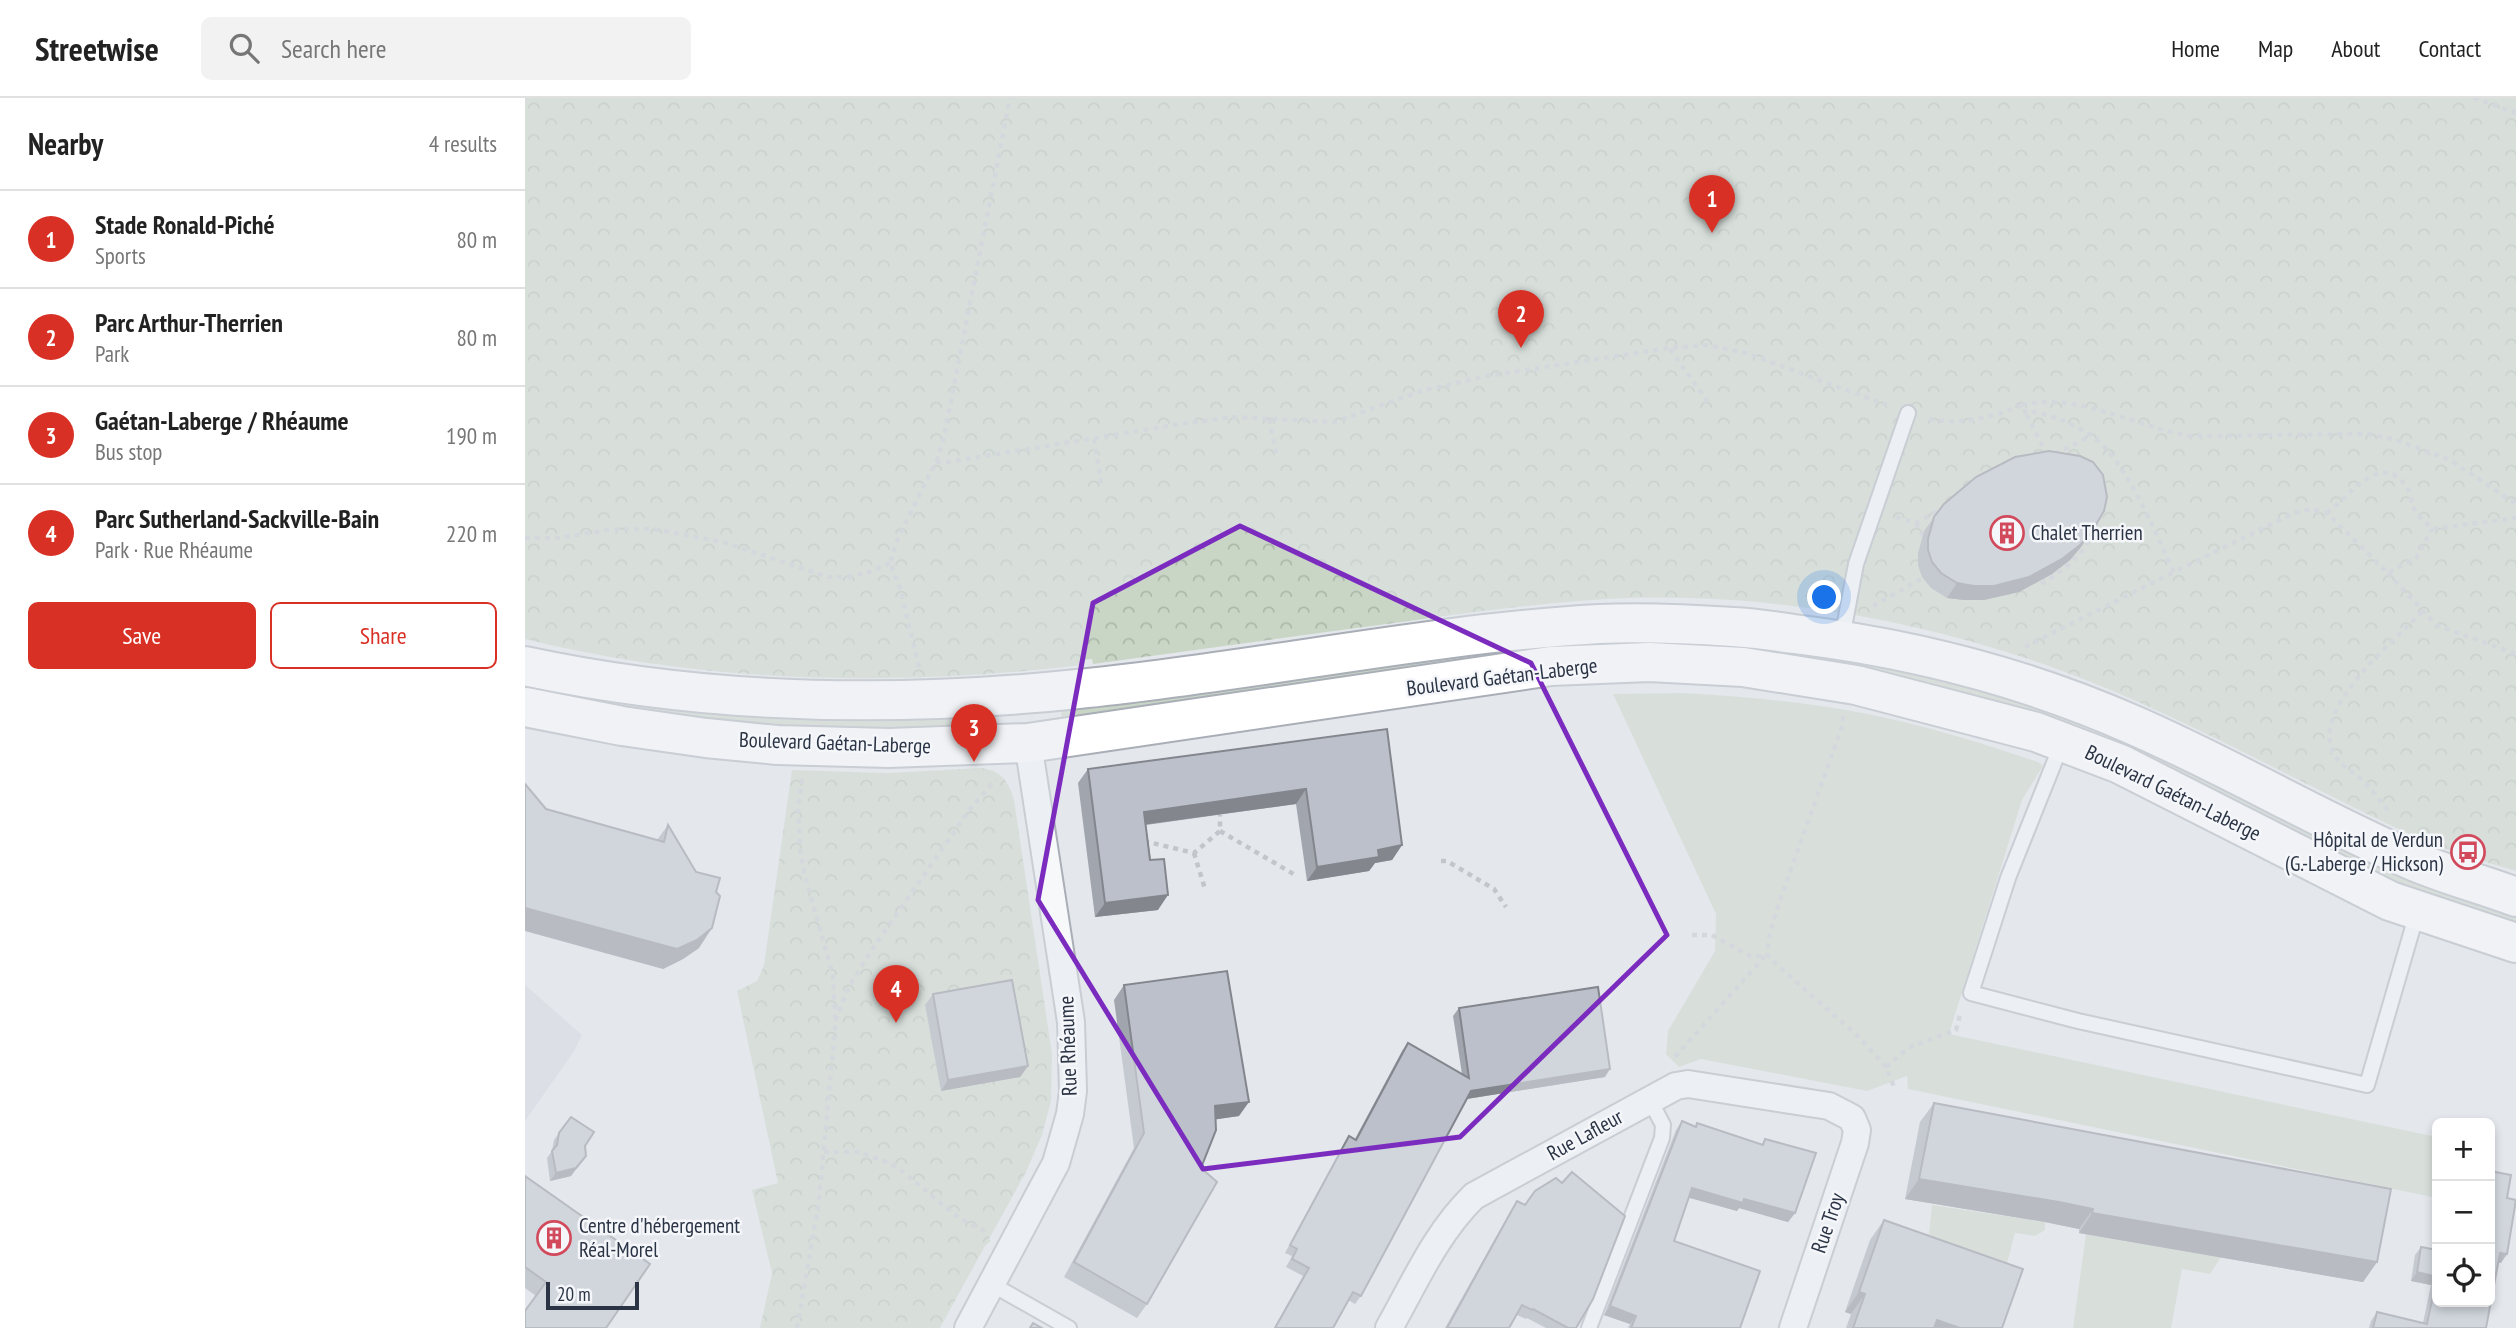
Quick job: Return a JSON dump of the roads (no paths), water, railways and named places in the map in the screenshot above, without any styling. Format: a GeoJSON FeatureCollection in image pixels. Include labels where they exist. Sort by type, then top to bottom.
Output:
{"type":"FeatureCollection","features":[{"type":"Feature","properties":{"kind":"main road","name":"Boulevard Gaétan-Laberge"},"geometry":{"type":"LineString","coordinates":[[525,666],[672,691],[790,699],[921,701],[1082,689],[1490,634],[1604,624],[1737,627],[1842,640],[1948,662],[2071,700],[2131,724],[2412,861],[2516,897]]}},
{"type":"Feature","properties":{"kind":"main road","name":"Boulevard Gaétan-Laberge"},"geometry":{"type":"LineString","coordinates":[[525,707],[694,737],[777,745],[889,748],[1028,743],[1551,666],[1649,662],[1743,667],[1856,685],[2036,732],[2120,764],[2390,901],[2516,943]]}},
{"type":"Feature","properties":{"kind":"street","name":"Rue Rhéaume"},"geometry":{"type":"LineString","coordinates":[[968,1328],[1056,1163],[1070,1114],[1073,1091],[1071,1022],[1028,743]]}},
{"type":"Feature","properties":{"kind":"street","name":"Rue Lafleur"},"geometry":{"type":"LineString","coordinates":[[1389,1328],[1442,1234],[1454,1216],[1474,1196],[1676,1086],[1701,1084],[1829,1106],[1852,1118]]}},
{"type":"Feature","properties":{"kind":"street","name":"Rue Troy"},"geometry":{"type":"LineString","coordinates":[[1793,1328],[1855,1143],[1857,1130],[1852,1118]]}},
{"type":"Feature","properties":{"kind":"lane"},"geometry":{"type":"LineString","coordinates":[[1842,640],[1856,564],[1908,412]]}},
{"type":"Feature","properties":{"kind":"lane"},"geometry":{"type":"LineString","coordinates":[[2063,742],[2008,877],[1971,993],[2078,1021],[2367,1085],[2418,910]]}},
{"type":"Feature","properties":{"kind":"lane"},"geometry":{"type":"LineString","coordinates":[[1589,1328],[1662,1138],[1663,1125],[1650,1100]]}},
{"type":"Feature","properties":{"kind":"lane"},"geometry":{"type":"LineString","coordinates":[[993,1285],[1069,1328]]}},
{"type":"Feature","properties":{"kind":"place","name":"Stade Ronald-Piché"},"geometry":{"type":"Point","coordinates":[1712,233]}},
{"type":"Feature","properties":{"kind":"place","name":"Parc Arthur-Therrien"},"geometry":{"type":"Point","coordinates":[1521,348]}},
{"type":"Feature","properties":{"kind":"place","name":"Chalet Therrien"},"geometry":{"type":"Point","coordinates":[2007,533]}},
{"type":"Feature","properties":{"kind":"place","name":"Gaétan-Laberge / Rhéaume"},"geometry":{"type":"Point","coordinates":[974,762]}},
{"type":"Feature","properties":{"kind":"place","name":"Hôpital de Verdun (G.-Laberge / Hickson)"},"geometry":{"type":"Point","coordinates":[2468,852]}},
{"type":"Feature","properties":{"kind":"place","name":"Parc Sutherland-Sackville-Bain"},"geometry":{"type":"Point","coordinates":[896,1023]}},
{"type":"Feature","properties":{"kind":"place","name":"Centre d'hébergement Réal-Morel"},"geometry":{"type":"Point","coordinates":[554,1238]}}]}
